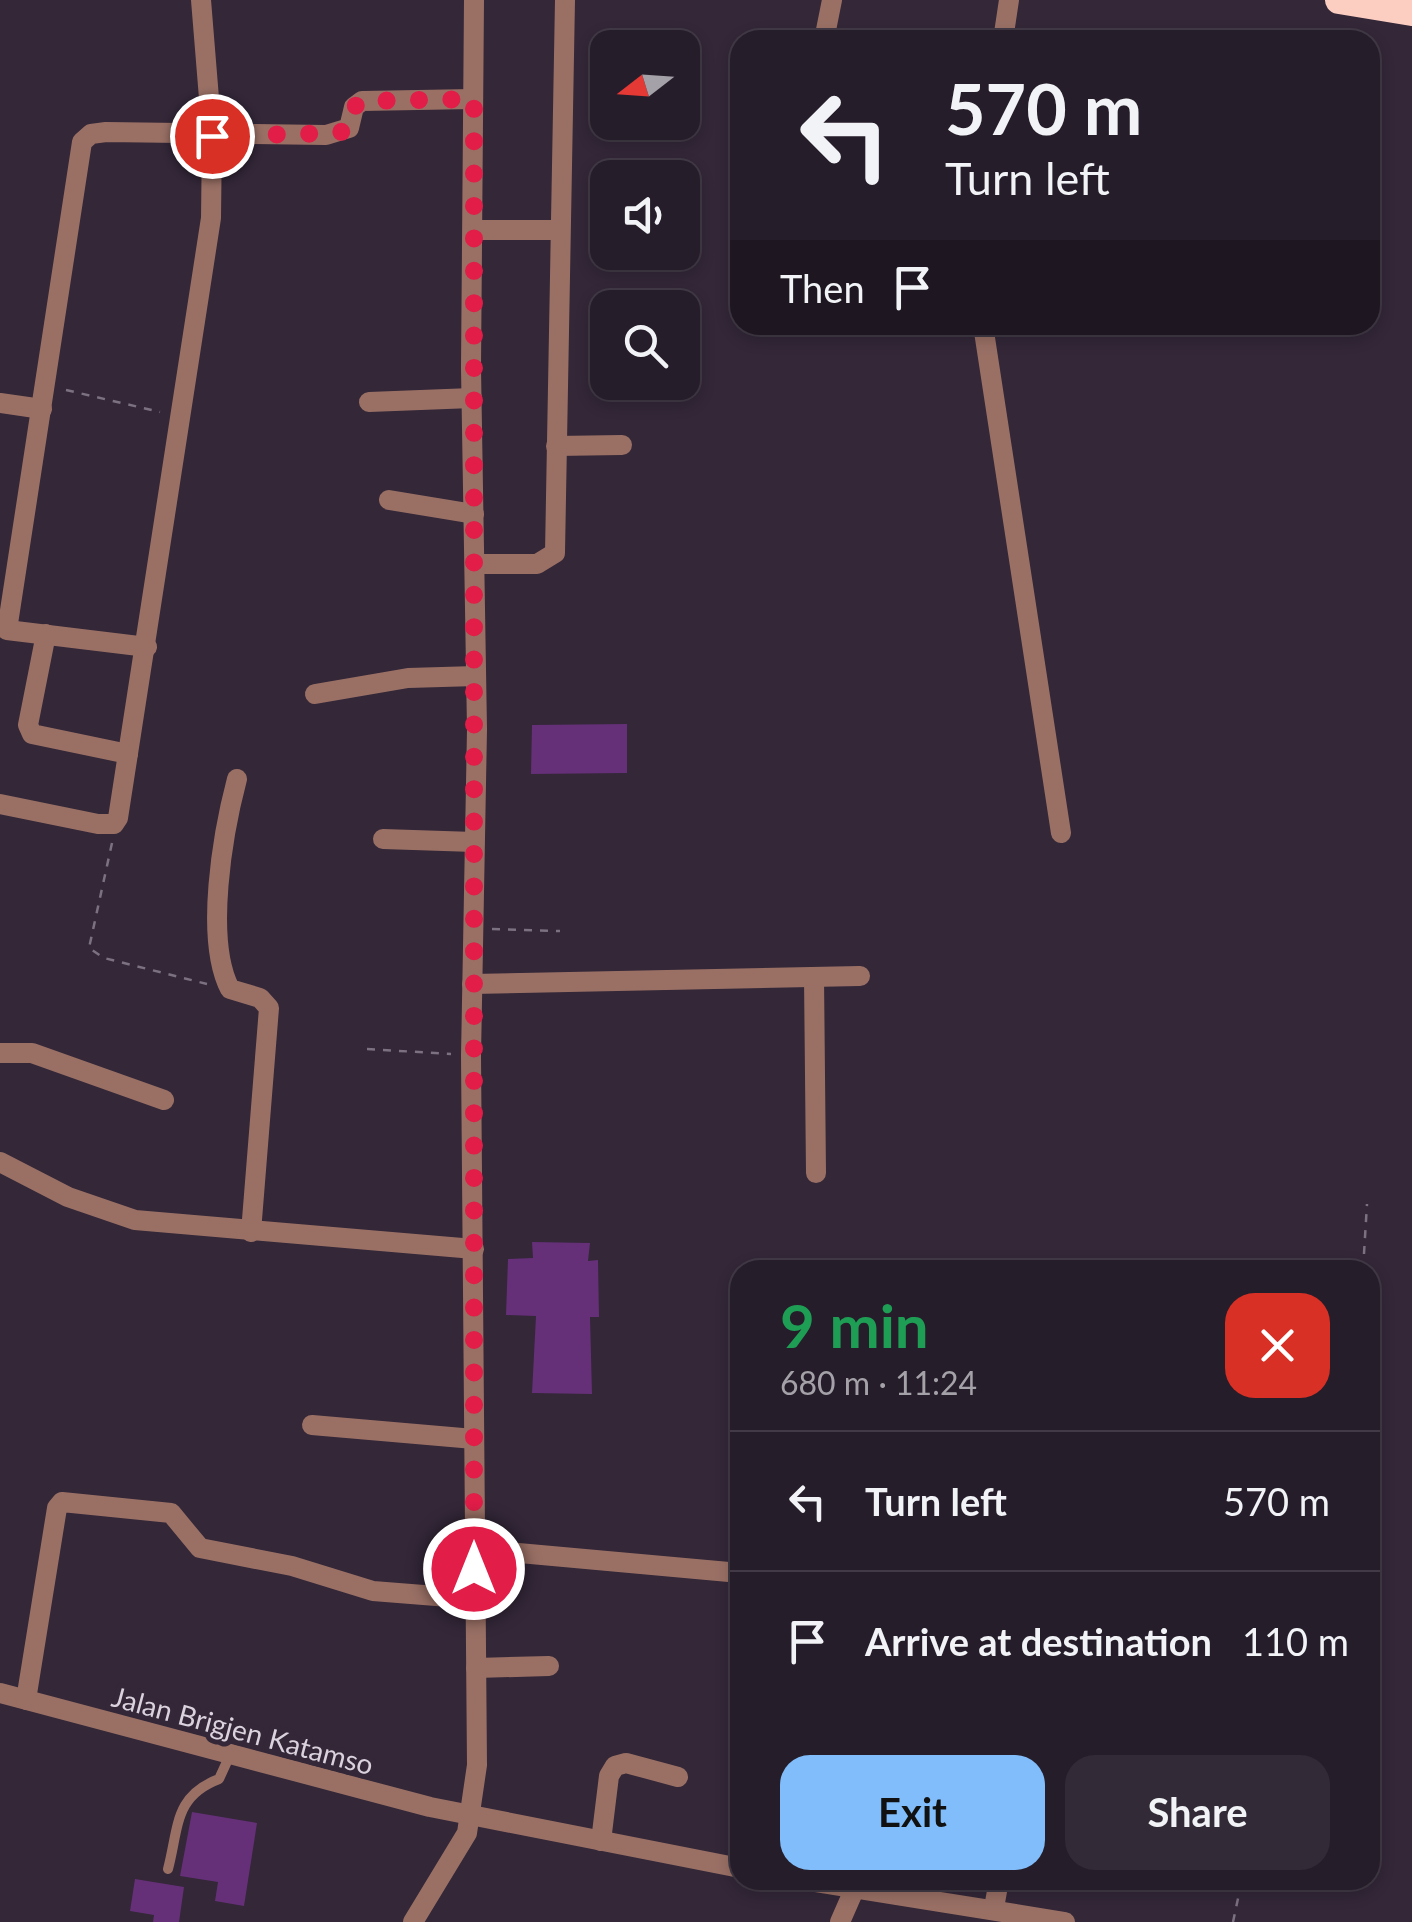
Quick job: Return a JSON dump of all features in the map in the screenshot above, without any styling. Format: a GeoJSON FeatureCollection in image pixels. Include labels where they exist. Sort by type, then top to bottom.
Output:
{"type":"FeatureCollection","features":[{"type":"Feature","properties":{"kind":"highway"},"geometry":{"type":"LineString","coordinates":[[1339,0],[1412,12]]}},
{"type":"Feature","properties":{"kind":"street"},"geometry":{"type":"LineString","coordinates":[[0,804],[98,824],[117,822],[208,245],[212,136],[201,0]]}},
{"type":"Feature","properties":{"kind":"street"},"geometry":{"type":"LineString","coordinates":[[413,1922],[459,1850],[473,1816],[474,0]]}},
{"type":"Feature","properties":{"kind":"street"},"geometry":{"type":"LineString","coordinates":[[475,564],[537,564],[552,558],[565,0]]}},
{"type":"Feature","properties":{"kind":"street"},"geometry":{"type":"LineString","coordinates":[[826,30],[832,0]]}},
{"type":"Feature","properties":{"kind":"street"},"geometry":{"type":"LineString","coordinates":[[1004,30],[1009,0]]}},
{"type":"Feature","properties":{"kind":"street"},"geometry":{"type":"LineString","coordinates":[[147,647],[4,630],[82,142],[92,134],[106,132],[212,136],[339,133],[349,128],[354,107],[362,101],[474,99]]}},
{"type":"Feature","properties":{"kind":"street"},"geometry":{"type":"LineString","coordinates":[[472,230],[560,230]]}},
{"type":"Feature","properties":{"kind":"street"},"geometry":{"type":"LineString","coordinates":[[984,335],[1062,833]]}},
{"type":"Feature","properties":{"kind":"street"},"geometry":{"type":"LineString","coordinates":[[369,402],[472,398]]}},
{"type":"Feature","properties":{"kind":"street"},"geometry":{"type":"LineString","coordinates":[[0,403],[42,408]]}},
{"type":"Feature","properties":{"kind":"street"},"geometry":{"type":"LineString","coordinates":[[556,446],[622,446]]}},
{"type":"Feature","properties":{"kind":"street"},"geometry":{"type":"LineString","coordinates":[[388,500],[474,514]]}},
{"type":"Feature","properties":{"kind":"street"},"geometry":{"type":"LineString","coordinates":[[46,634],[28,725],[32,734],[128,754]]}},
{"type":"Feature","properties":{"kind":"street"},"geometry":{"type":"LineString","coordinates":[[315,694],[408,678],[476,676]]}},
{"type":"Feature","properties":{"kind":"street"},"geometry":{"type":"LineString","coordinates":[[237,779],[220,852],[218,917],[228,987],[260,998],[269,1008],[252,1232]]}},
{"type":"Feature","properties":{"kind":"street"},"geometry":{"type":"LineString","coordinates":[[382,839],[474,842]]}},
{"type":"Feature","properties":{"kind":"street"},"geometry":{"type":"LineString","coordinates":[[472,984],[860,976]]}},
{"type":"Feature","properties":{"kind":"street"},"geometry":{"type":"LineString","coordinates":[[814,977],[816,1173]]}},
{"type":"Feature","properties":{"kind":"street"},"geometry":{"type":"LineString","coordinates":[[0,1053],[32,1053],[164,1100]]}},
{"type":"Feature","properties":{"kind":"street"},"geometry":{"type":"LineString","coordinates":[[0,1162],[68,1196],[135,1220],[474,1249]]}},
{"type":"Feature","properties":{"kind":"street"},"geometry":{"type":"LineString","coordinates":[[312,1425],[474,1439]]}},
{"type":"Feature","properties":{"kind":"street"},"geometry":{"type":"LineString","coordinates":[[26,1700],[57,1508],[62,1502],[171,1513],[200,1548],[292,1566],[373,1591],[474,1599]]}},
{"type":"Feature","properties":{"kind":"street"},"geometry":{"type":"LineString","coordinates":[[474,1549],[730,1573]]}},
{"type":"Feature","properties":{"kind":"street"},"geometry":{"type":"LineString","coordinates":[[476,1668],[549,1666]]}},
{"type":"Feature","properties":{"kind":"street","name":"Jalan Brigjen Katamso"},"geometry":{"type":"LineString","coordinates":[[0,1693],[473,1816],[730,1866]]}},
{"type":"Feature","properties":{"kind":"street"},"geometry":{"type":"LineString","coordinates":[[602,1841],[609,1776],[616,1766],[626,1763],[678,1777]]}},
{"type":"Feature","properties":{"kind":"street"},"geometry":{"type":"LineString","coordinates":[[840,1922],[854,1890],[994,1908],[1065,1922]]}},
{"type":"Feature","properties":{"kind":"street"},"geometry":{"type":"LineString","coordinates":[[994,1908],[997,1890]]}},
{"type":"Feature","properties":{"kind":"lane"},"geometry":{"type":"LineString","coordinates":[[168,1869],[186,1800],[194,1789],[218,1779],[230,1755]]}},
{"type":"Feature","properties":{"kind":"path"},"geometry":{"type":"LineString","coordinates":[[44,385],[181,417]]}},
{"type":"Feature","properties":{"kind":"path"},"geometry":{"type":"LineString","coordinates":[[117,822],[89,948],[104,958],[228,987]]}},
{"type":"Feature","properties":{"kind":"path"},"geometry":{"type":"LineString","coordinates":[[473,928],[560,931]]}},
{"type":"Feature","properties":{"kind":"path"},"geometry":{"type":"LineString","coordinates":[[367,1049],[471,1056]]}},
{"type":"Feature","properties":{"kind":"path"},"geometry":{"type":"LineString","coordinates":[[1364,1260],[1367,1204]]}},
{"type":"Feature","properties":{"kind":"path"},"geometry":{"type":"LineString","coordinates":[[1233,1922],[1240,1890]]}},
{"type":"Feature","properties":{"kind":"building"},"geometry":{"type":"Polygon","coordinates":[[[627,724],[627,773],[531,774],[532,725],[627,724]]]}},
{"type":"Feature","properties":{"kind":"building"},"geometry":{"type":"Polygon","coordinates":[[[532,1242],[590,1243],[588,1261],[598,1260],[599,1317],[590,1317],[592,1394],[532,1393],[536,1316],[506,1315],[508,1259],[533,1258],[532,1242]]]}},
{"type":"Feature","properties":{"kind":"building"},"geometry":{"type":"Polygon","coordinates":[[[192,1812],[257,1823],[244,1906],[215,1901],[218,1882],[180,1876],[192,1812]]]}},
{"type":"Feature","properties":{"kind":"building"},"geometry":{"type":"Polygon","coordinates":[[[135,1879],[184,1887],[179,1922],[153,1922],[154,1915],[130,1911],[135,1879]]]}},
{"type":"Feature","properties":{"kind":"route"},"geometry":{"type":"LineString","coordinates":[[212,136],[326,135],[349,128],[354,107],[362,101],[474,99],[472,368],[477,730],[471,1056],[476,1372],[474,1569]]}}]}
